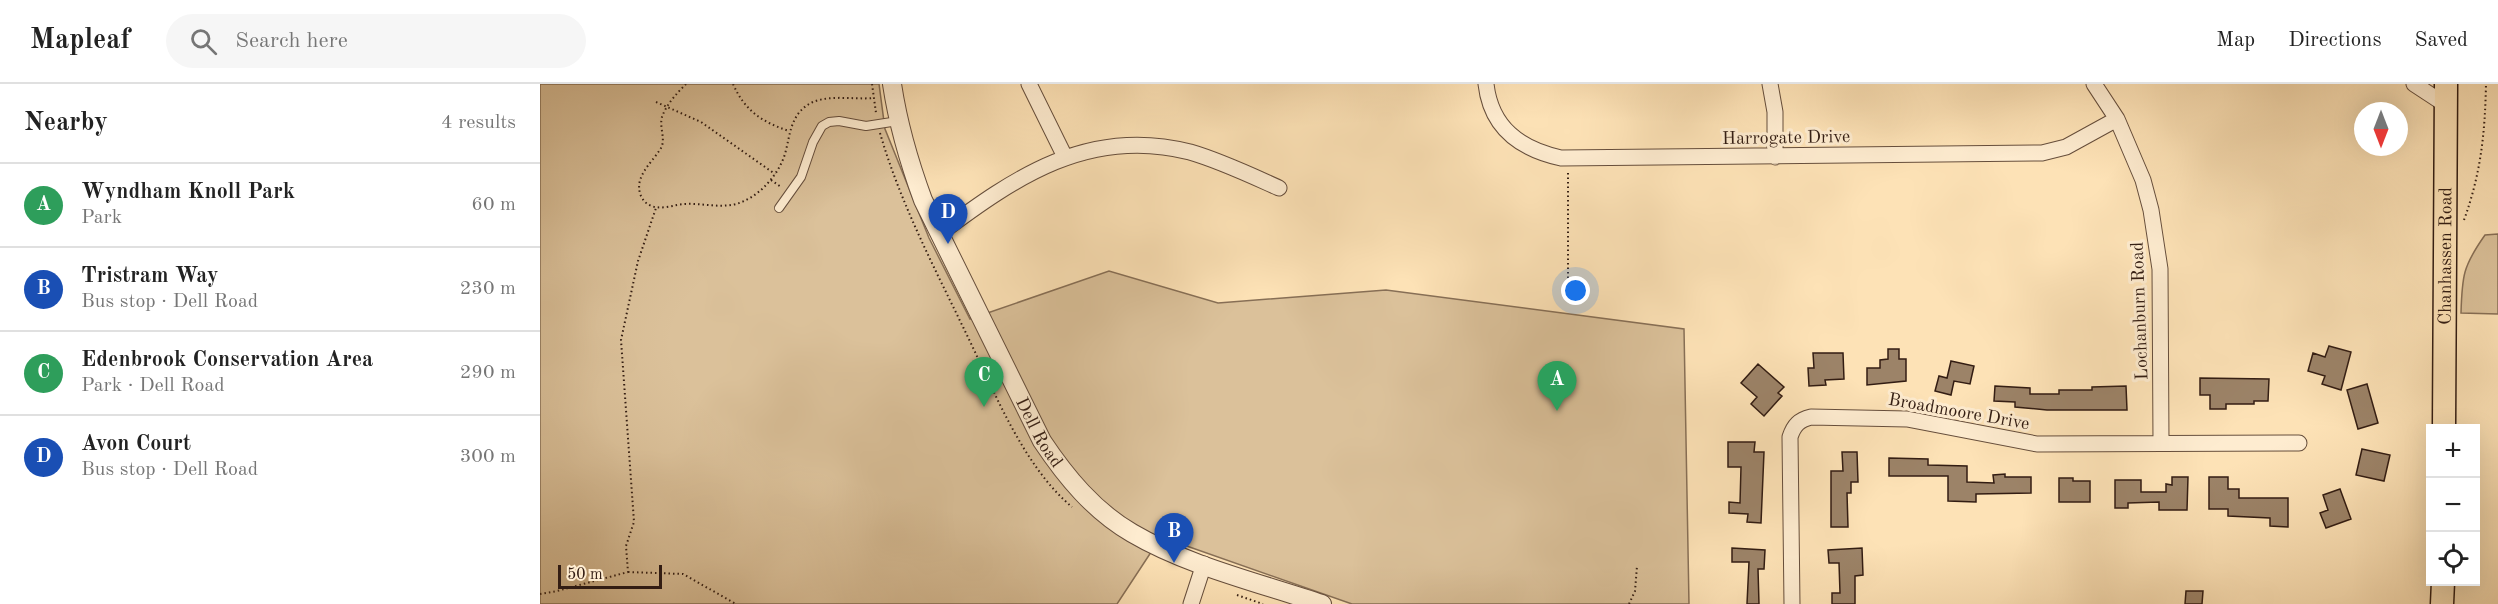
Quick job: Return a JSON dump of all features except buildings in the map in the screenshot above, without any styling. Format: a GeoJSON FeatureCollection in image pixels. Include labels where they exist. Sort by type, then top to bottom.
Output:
{"type":"FeatureCollection","features":[{"type":"Feature","properties":{"kind":"main road","name":"Chanhassen Road"},"geometry":{"type":"LineString","coordinates":[[2444,424],[2446,95]]}},
{"type":"Feature","properties":{"kind":"main road"},"geometry":{"type":"LineString","coordinates":[[2442,604],[2443,586]]}},
{"type":"Feature","properties":{"kind":"street","name":"Dell Road"},"geometry":{"type":"LineString","coordinates":[[892,84],[898,121],[910,166],[939,234],[1042,441],[1059,466],[1083,494],[1130,532],[1161,548],[1322,604]]}},
{"type":"Feature","properties":{"kind":"street"},"geometry":{"type":"LineString","coordinates":[[1029,84],[1065,157]]}},
{"type":"Feature","properties":{"kind":"street","name":"Harrogate Drive"},"geometry":{"type":"LineString","coordinates":[[1486,84],[1495,113],[1506,131],[1522,145],[1541,154],[1568,158],[2042,153],[2066,147],[2117,119]]}},
{"type":"Feature","properties":{"kind":"street"},"geometry":{"type":"LineString","coordinates":[[1770,84],[1775,112],[1775,157]]}},
{"type":"Feature","properties":{"kind":"street","name":"Lochanburn Road"},"geometry":{"type":"LineString","coordinates":[[2094,84],[2117,119],[2143,180],[2156,239],[2161,296],[2161,442]]}},
{"type":"Feature","properties":{"kind":"street"},"geometry":{"type":"LineString","coordinates":[[2414,84],[2446,95]]}},
{"type":"Feature","properties":{"kind":"street"},"geometry":{"type":"LineString","coordinates":[[939,234],[1011,183],[1044,165],[1065,157],[1115,147],[1152,147],[1188,152],[1224,163],[1279,188]]}},
{"type":"Feature","properties":{"kind":"street","name":"Broadmoore Drive"},"geometry":{"type":"LineString","coordinates":[[1792,604],[1790,437],[1794,426],[1801,419],[1872,417],[1907,419],[2037,444],[2299,443]]}},
{"type":"Feature","properties":{"kind":"street"},"geometry":{"type":"LineString","coordinates":[[1191,604],[1204,564]]}},
{"type":"Feature","properties":{"kind":"lane"},"geometry":{"type":"LineString","coordinates":[[779,208],[801,177],[813,142],[822,126],[829,122],[839,121],[866,126],[898,121]]}},
{"type":"Feature","properties":{"kind":"path"},"geometry":{"type":"LineString","coordinates":[[686,84],[672,99],[662,117],[662,146],[645,171],[639,187],[644,200],[656,208],[683,204],[727,206],[750,199],[775,174],[784,155],[789,131],[803,108],[814,101],[873,98]]}},
{"type":"Feature","properties":{"kind":"path"},"geometry":{"type":"LineString","coordinates":[[733,84],[739,97],[752,113],[774,126],[789,131]]}},
{"type":"Feature","properties":{"kind":"path"},"geometry":{"type":"LineString","coordinates":[[2463,223],[2471,200],[2485,138],[2486,84]]}},
{"type":"Feature","properties":{"kind":"path"},"geometry":{"type":"LineString","coordinates":[[656,102],[701,122],[775,174]]}},
{"type":"Feature","properties":{"kind":"path"},"geometry":{"type":"LineString","coordinates":[[1568,158],[1568,298]]}},
{"type":"Feature","properties":{"kind":"path"},"geometry":{"type":"LineString","coordinates":[[628,572],[626,546],[634,522],[621,340],[636,268],[656,208]]}},
{"type":"Feature","properties":{"kind":"path"},"geometry":{"type":"LineString","coordinates":[[1629,604],[1635,591],[1637,566]]}},
{"type":"Feature","properties":{"kind":"path"},"geometry":{"type":"LineString","coordinates":[[540,594],[628,572],[683,574],[736,604]]}},
{"type":"Feature","properties":{"kind":"shaded area"},"geometry":{"type":"Polygon","coordinates":[[[540,84],[879,84],[885,129],[929,238],[970,319],[1109,271],[1218,303],[1386,290],[1684,329],[1689,604],[1352,604],[1161,537],[1117,604],[540,604],[540,84]]]}},
{"type":"Feature","properties":{"kind":"shaded area"},"geometry":{"type":"Polygon","coordinates":[[[2498,234],[2498,314],[2461,313],[2463,280],[2472,255],[2485,235],[2498,234]]]}},
{"type":"Feature","properties":{"kind":"place","name":"Avon Court"},"geometry":{"type":"Point","coordinates":[948,244]}},
{"type":"Feature","properties":{"kind":"place","name":"Edenbrook Conservation Area"},"geometry":{"type":"Point","coordinates":[984,407]}},
{"type":"Feature","properties":{"kind":"place","name":"Wyndham Knoll Park"},"geometry":{"type":"Point","coordinates":[1557,411]}},
{"type":"Feature","properties":{"kind":"place","name":"Tristram Way"},"geometry":{"type":"Point","coordinates":[1174,563]}}]}
